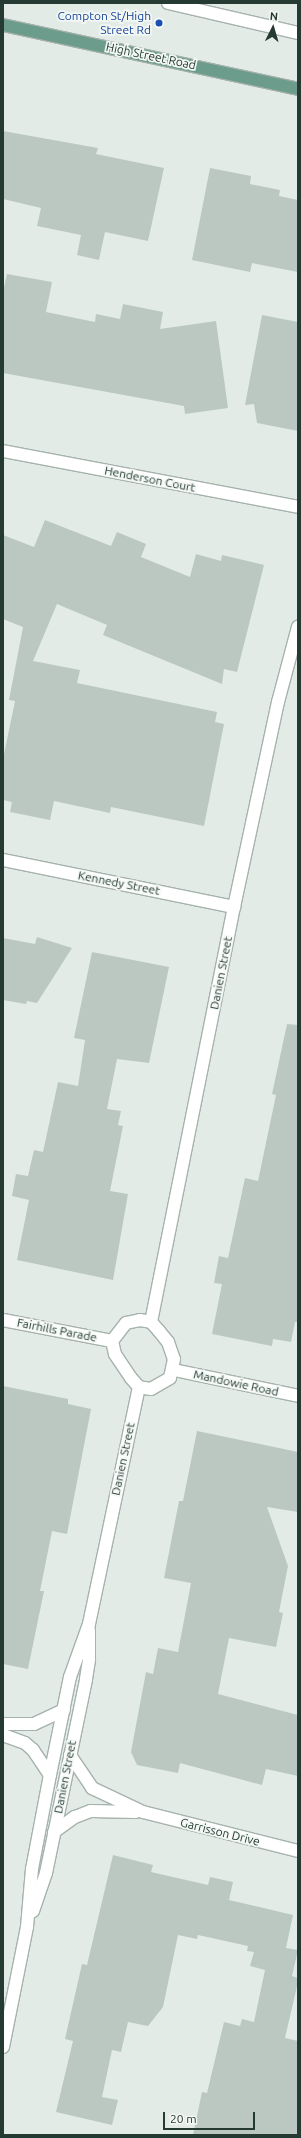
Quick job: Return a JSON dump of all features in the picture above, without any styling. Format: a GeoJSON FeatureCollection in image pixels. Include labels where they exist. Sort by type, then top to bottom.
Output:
{"type":"FeatureCollection","features":[{"type":"Feature","properties":{"kind":"main road","name":"High Street Road"},"geometry":{"type":"LineString","coordinates":[[3,25],[298,89]]}},
{"type":"Feature","properties":{"kind":"street"},"geometry":{"type":"LineString","coordinates":[[168,3],[298,33]]}},
{"type":"Feature","properties":{"kind":"street","name":"Henderson Court"},"geometry":{"type":"LineString","coordinates":[[3,451],[298,507]]}},
{"type":"Feature","properties":{"kind":"street","name":"Danien Street"},"geometry":{"type":"LineString","coordinates":[[151,1322],[234,907],[278,702],[298,627]]}},
{"type":"Feature","properties":{"kind":"street","name":"Kennedy Street"},"geometry":{"type":"LineString","coordinates":[[3,860],[234,907]]}},
{"type":"Feature","properties":{"kind":"street","name":"Fairhills Parade"},"geometry":{"type":"LineString","coordinates":[[3,1320],[112,1341]]}},
{"type":"Feature","properties":{"kind":"street"},"geometry":{"type":"LineString","coordinates":[[151,1322],[168,1342],[174,1359],[174,1370],[170,1378],[160,1386],[151,1389],[139,1387],[115,1354],[112,1341],[126,1323],[151,1322]]}},
{"type":"Feature","properties":{"kind":"street","name":"Mandowie Road"},"geometry":{"type":"LineString","coordinates":[[174,1370],[298,1396]]}},
{"type":"Feature","properties":{"kind":"street","name":"Danien Street"},"geometry":{"type":"LineString","coordinates":[[3,2047],[27,1927],[32,1869],[50,1775],[76,1654],[89,1624],[139,1387]]}},
{"type":"Feature","properties":{"kind":"street","name":"Danien Street"},"geometry":{"type":"LineString","coordinates":[[27,1927],[46,1873],[70,1756],[89,1659],[89,1624]]}},
{"type":"Feature","properties":{"kind":"street"},"geometry":{"type":"LineString","coordinates":[[3,1724],[34,1724],[64,1710]]}},
{"type":"Feature","properties":{"kind":"street"},"geometry":{"type":"LineString","coordinates":[[3,1735],[24,1743],[33,1750],[50,1775]]}},
{"type":"Feature","properties":{"kind":"street","name":"Garrisson Drive"},"geometry":{"type":"LineString","coordinates":[[70,1756],[92,1788],[143,1812],[298,1851]]}},
{"type":"Feature","properties":{"kind":"street","name":"Garrisson Drive"},"geometry":{"type":"LineString","coordinates":[[54,1832],[75,1817],[91,1811],[143,1812]]}},
{"type":"Feature","properties":{"kind":"building"},"geometry":{"type":"Polygon","coordinates":[[[3,131],[98,148],[96,154],[164,168],[148,241],[105,232],[99,260],[77,255],[81,235],[37,226],[41,208],[3,199],[3,131]]]}},
{"type":"Feature","properties":{"kind":"building"},"geometry":{"type":"Polygon","coordinates":[[[210,168],[251,176],[250,184],[280,190],[279,196],[298,200],[298,272],[252,263],[250,272],[192,260],[210,168]]]}},
{"type":"Feature","properties":{"kind":"building"},"geometry":{"type":"Polygon","coordinates":[[[7,274],[52,282],[46,312],[95,322],[96,314],[120,319],[123,304],[163,312],[160,329],[216,321],[228,408],[185,414],[184,406],[3,373],[3,292],[7,274]]]}},
{"type":"Feature","properties":{"kind":"building"},"geometry":{"type":"Polygon","coordinates":[[[262,315],[298,322],[298,431],[257,423],[254,404],[245,405],[262,315]]]}},
{"type":"Feature","properties":{"kind":"building"},"geometry":{"type":"Polygon","coordinates":[[[45,520],[111,546],[117,532],[146,544],[141,557],[190,577],[196,554],[221,561],[222,555],[264,565],[237,672],[224,669],[222,684],[103,635],[107,625],[57,604],[33,661],[80,670],[77,683],[217,712],[215,722],[224,724],[204,826],[111,807],[110,813],[54,801],[50,820],[10,812],[12,802],[3,800],[3,759],[15,701],[9,700],[23,627],[3,619],[3,535],[34,547],[45,520]]]}},
{"type":"Feature","properties":{"kind":"building"},"geometry":{"type":"Polygon","coordinates":[[[37,937],[72,948],[37,1003],[27,1001],[26,1004],[3,1000],[3,938],[35,944],[37,937]]]}},
{"type":"Feature","properties":{"kind":"building"},"geometry":{"type":"Polygon","coordinates":[[[92,952],[169,967],[149,1063],[117,1059],[107,1109],[121,1111],[118,1125],[123,1126],[110,1191],[128,1194],[113,1280],[17,1260],[29,1200],[12,1196],[16,1174],[28,1176],[34,1150],[43,1152],[58,1082],[78,1086],[85,1040],[74,1038],[92,952]]]}},
{"type":"Feature","properties":{"kind":"building"},"geometry":{"type":"Polygon","coordinates":[[[287,1024],[298,1025],[298,1322],[295,1322],[291,1342],[273,1339],[272,1346],[212,1334],[222,1284],[214,1283],[219,1256],[228,1258],[245,1178],[258,1181],[276,1095],[272,1094],[287,1024]]]}},
{"type":"Feature","properties":{"kind":"building"},"geometry":{"type":"Polygon","coordinates":[[[3,1386],[68,1399],[68,1404],[91,1409],[67,1534],[52,1531],[40,1591],[44,1591],[28,1669],[3,1664],[3,1386]]]}},
{"type":"Feature","properties":{"kind":"building"},"geometry":{"type":"Polygon","coordinates":[[[197,1431],[298,1452],[298,1512],[267,1507],[288,1566],[279,1612],[283,1613],[276,1647],[229,1638],[218,1694],[298,1715],[298,1776],[266,1769],[262,1785],[180,1763],[178,1773],[137,1765],[131,1752],[146,1672],[153,1674],[158,1648],[178,1652],[191,1583],[164,1578],[179,1501],[183,1501],[197,1431]]]}},
{"type":"Feature","properties":{"kind":"building"},"geometry":{"type":"Polygon","coordinates":[[[113,1855],[153,1865],[151,1872],[208,1885],[210,1877],[233,1882],[229,1900],[293,1915],[286,1948],[298,1950],[292,1976],[298,1978],[298,1982],[285,2038],[298,2041],[298,2135],[193,2135],[202,2092],[207,2093],[224,2022],[240,2026],[242,2019],[254,2022],[265,1970],[250,1966],[254,1952],[247,1951],[248,1946],[198,1935],[197,1939],[178,1935],[163,2007],[148,2026],[128,2022],[121,2052],[112,2050],[102,2097],[118,2100],[112,2125],[56,2112],[73,2041],[65,2039],[82,1964],[87,1965],[113,1855]]]}},
{"type":"Feature","properties":{"kind":"place","name":"Compton St/High Street Rd"},"geometry":{"type":"Point","coordinates":[159,23]}}]}
